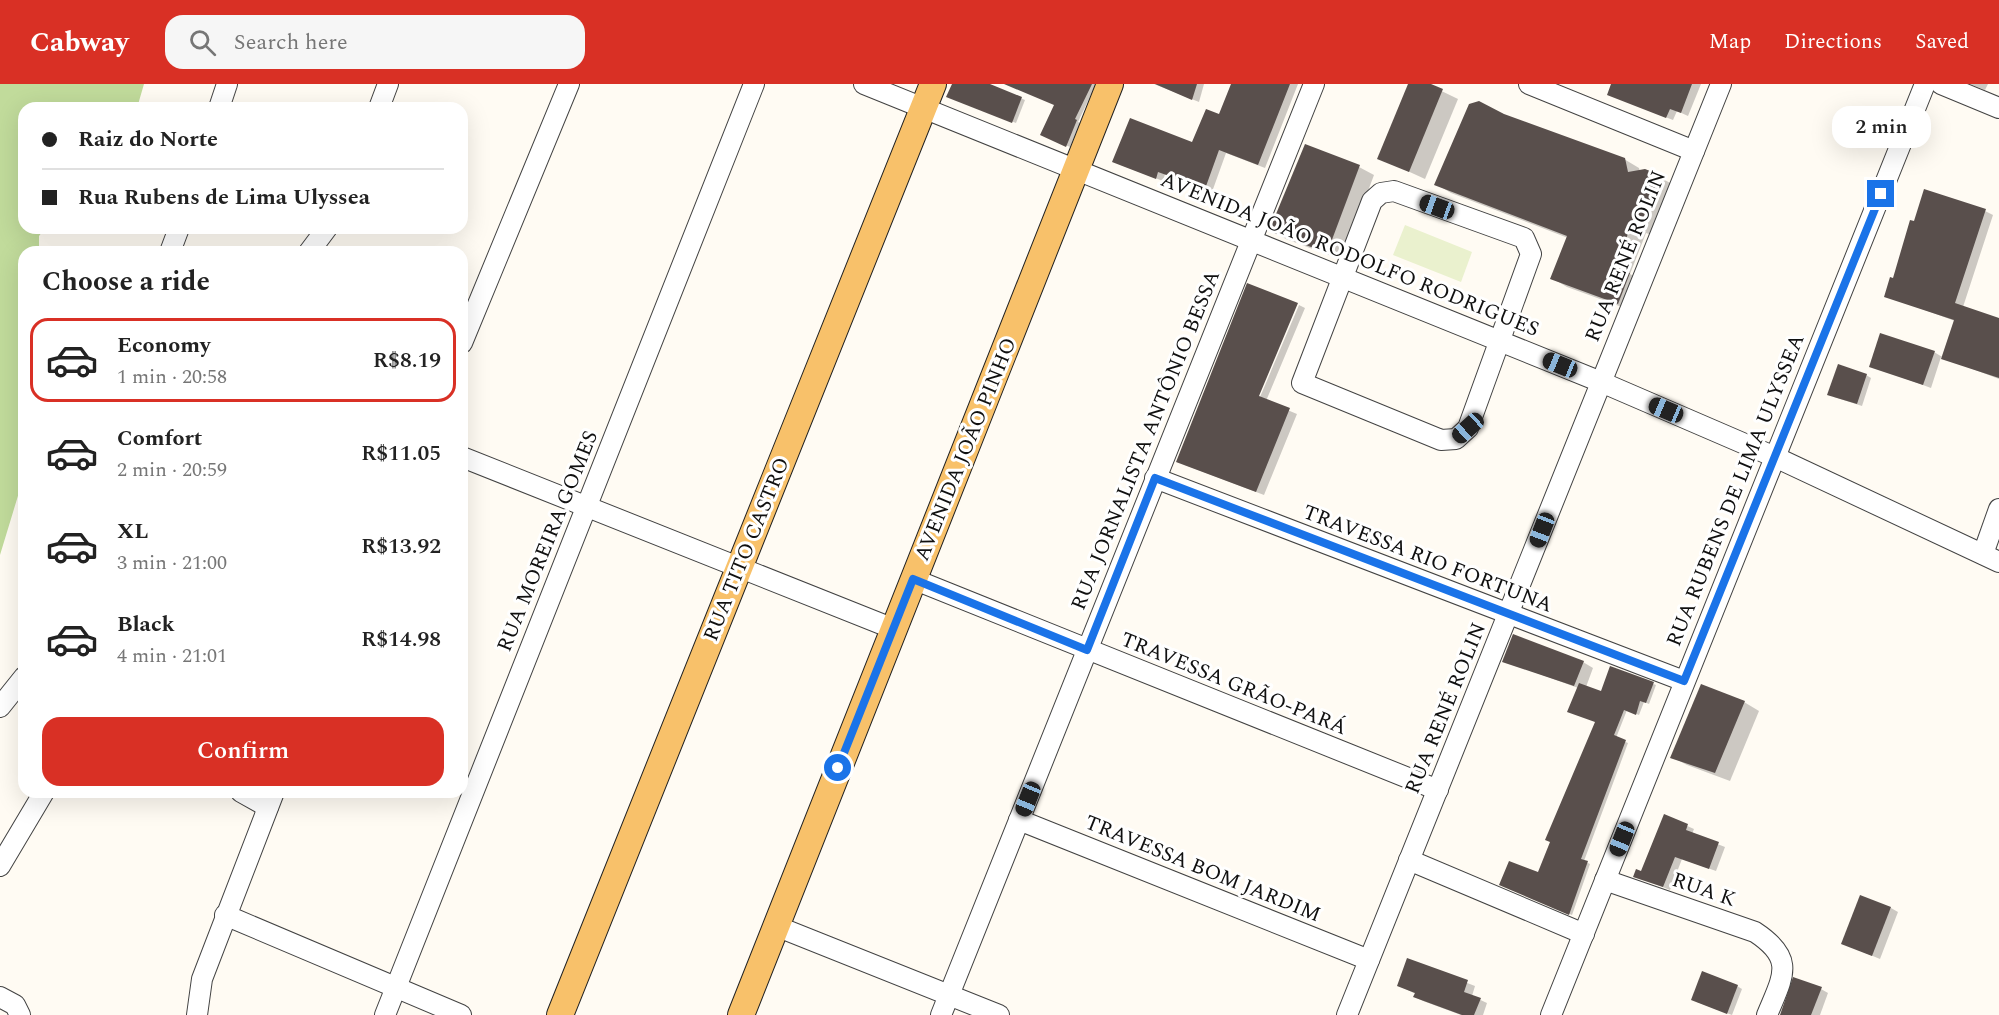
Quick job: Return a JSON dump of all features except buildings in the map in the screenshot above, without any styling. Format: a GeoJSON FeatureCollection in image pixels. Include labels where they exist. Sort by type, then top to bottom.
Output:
{"type":"FeatureCollection","features":[{"type":"Feature","properties":{"kind":"main road","name":"AVENIDA JOÃO PINHO"},"geometry":{"type":"LineString","coordinates":[[741,1015],[1110,84]]}},
{"type":"Feature","properties":{"kind":"main road","name":"RUA TITO CASTRO"},"geometry":{"type":"LineString","coordinates":[[560,1015],[928,96]]}},
{"type":"Feature","properties":{"kind":"street"},"geometry":{"type":"LineString","coordinates":[[221,102],[227,84]]}},
{"type":"Feature","properties":{"kind":"street"},"geometry":{"type":"LineString","coordinates":[[381,102],[388,84]]}},
{"type":"Feature","properties":{"kind":"street"},"geometry":{"type":"LineString","coordinates":[[468,328],[569,84]]}},
{"type":"Feature","properties":{"kind":"street","name":"RUA MOREIRA GOMES"},"geometry":{"type":"LineString","coordinates":[[385,1015],[754,84]]}},
{"type":"Feature","properties":{"kind":"street","name":"AVENIDA JOÃO RODOLFO RODRIGUES"},"geometry":{"type":"LineString","coordinates":[[864,84],[928,96],[1076,170],[1600,382],[1775,457],[1991,558]]}},
{"type":"Feature","properties":{"kind":"street","name":"RUA JORNALISTA ANTÔNIO BESSA"},"geometry":{"type":"LineString","coordinates":[[941,1015],[1314,84]]}},
{"type":"Feature","properties":{"kind":"street"},"geometry":{"type":"LineString","coordinates":[[1529,84],[1694,151]]}},
{"type":"Feature","properties":{"kind":"street","name":"RUA RENÉ ROLIN"},"geometry":{"type":"LineString","coordinates":[[1347,1015],[1721,84]]}},
{"type":"Feature","properties":{"kind":"street","name":"RUA RUBENS DE LIMA ULYSSEA"},"geometry":{"type":"LineString","coordinates":[[1551,1015],[1925,84]]}},
{"type":"Feature","properties":{"kind":"street"},"geometry":{"type":"LineString","coordinates":[[1941,84],[1999,108]]}},
{"type":"Feature","properties":{"kind":"street"},"geometry":{"type":"LineString","coordinates":[[1394,192],[1524,238],[1531,254],[1500,341],[1468,428],[1456,439],[1441,440],[1302,383],[1372,201],[1381,193],[1394,192]]}},
{"type":"Feature","properties":{"kind":"street"},"geometry":{"type":"LineString","coordinates":[[468,459],[894,629]]}},
{"type":"Feature","properties":{"kind":"street","name":"TRAVESSA RIO FORTUNA"},"geometry":{"type":"LineString","coordinates":[[1155,478],[1684,681]]}},
{"type":"Feature","properties":{"kind":"street"},"geometry":{"type":"LineString","coordinates":[[1991,558],[1999,509]]}},
{"type":"Feature","properties":{"kind":"street","name":"TRAVESSA GRÃO-PARÁ"},"geometry":{"type":"LineString","coordinates":[[913,579],[1438,790]]}},
{"type":"Feature","properties":{"kind":"street"},"geometry":{"type":"LineString","coordinates":[[0,707],[18,684]]}},
{"type":"Feature","properties":{"kind":"street"},"geometry":{"type":"LineString","coordinates":[[0,866],[40,798]]}},
{"type":"Feature","properties":{"kind":"street"},"geometry":{"type":"LineString","coordinates":[[197,1015],[202,979],[271,799]]}},
{"type":"Feature","properties":{"kind":"street","name":"TRAVESSA BOM JARDIM"},"geometry":{"type":"LineString","coordinates":[[1020,820],[1369,960]]}},
{"type":"Feature","properties":{"kind":"street"},"geometry":{"type":"LineString","coordinates":[[1409,860],[1584,934]]}},
{"type":"Feature","properties":{"kind":"street","name":"RUA K"},"geometry":{"type":"LineString","coordinates":[[1605,880],[1755,932],[1772,943],[1780,954],[1783,966],[1780,985],[1767,1015]]}},
{"type":"Feature","properties":{"kind":"street"},"geometry":{"type":"LineString","coordinates":[[225,915],[461,1015]]}},
{"type":"Feature","properties":{"kind":"street"},"geometry":{"type":"LineString","coordinates":[[776,926],[999,1015]]}},
{"type":"Feature","properties":{"kind":"street"},"geometry":{"type":"LineString","coordinates":[[0,997],[15,1005],[20,1015]]}},
{"type":"Feature","properties":{"kind":"green space"},"geometry":{"type":"Polygon","coordinates":[[[0,84],[144,84],[139,102],[18,102],[18,234],[40,234],[39,246],[18,246],[18,496],[0,555],[0,84]]]}},
{"type":"Feature","properties":{"kind":"green space"},"geometry":{"type":"Polygon","coordinates":[[[1405,225],[1472,252],[1461,282],[1393,255],[1405,225]]]}},
{"type":"Feature","properties":{"kind":"route"},"geometry":{"type":"LineString","coordinates":[[838,768],[913,579],[1087,650],[1155,478],[1684,681],[1881,194]]}}]}
